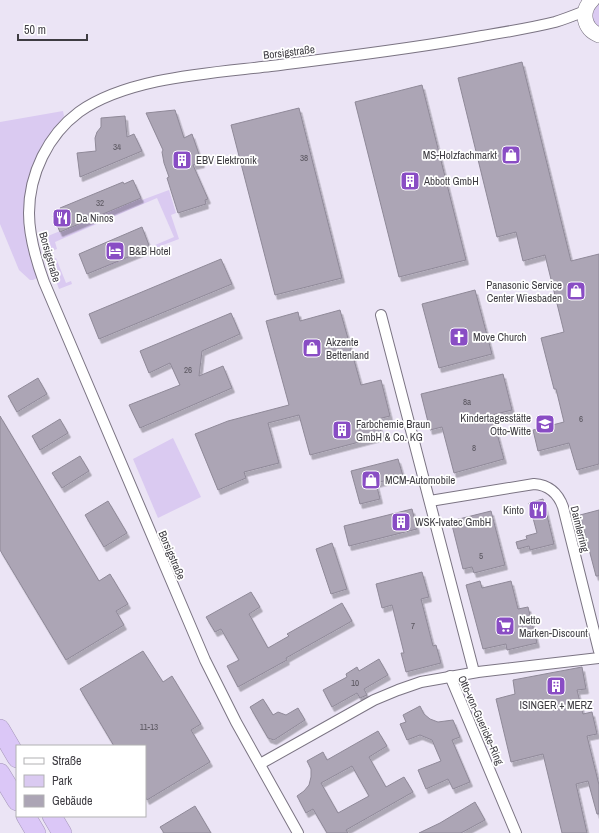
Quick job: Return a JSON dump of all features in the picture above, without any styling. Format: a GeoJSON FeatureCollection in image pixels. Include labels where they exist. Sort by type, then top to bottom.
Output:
{"type":"FeatureCollection","features":[{"type":"Feature","properties":{"kind":"highway"},"geometry":{"type":"LineString","coordinates":[[0,729],[16,756]]}},
{"type":"Feature","properties":{"kind":"highway"},"geometry":{"type":"LineString","coordinates":[[0,773],[16,799]]}},
{"type":"Feature","properties":{"kind":"highway"},"geometry":{"type":"LineString","coordinates":[[27,817],[36,833]]}},
{"type":"Feature","properties":{"kind":"highway"},"geometry":{"type":"LineString","coordinates":[[53,817],[62,833]]}},
{"type":"Feature","properties":{"kind":"street","name":"Borsigstraße"},"geometry":{"type":"LineString","coordinates":[[298,833],[219,689],[195,639],[44,282],[34,254],[29,212],[32,186],[37,170],[44,152],[57,134],[80,112],[104,98],[139,86],[180,77],[410,49],[556,22],[588,11]]}},
{"type":"Feature","properties":{"kind":"street"},"geometry":{"type":"LineString","coordinates":[[588,11],[591,30],[599,35]]}},
{"type":"Feature","properties":{"kind":"street"},"geometry":{"type":"LineString","coordinates":[[381,315],[474,672]]}},
{"type":"Feature","properties":{"kind":"street","name":"Daimlerring"},"geometry":{"type":"LineString","coordinates":[[430,501],[534,484],[542,484],[556,493],[561,500],[599,651]]}},
{"type":"Feature","properties":{"kind":"street"},"geometry":{"type":"LineString","coordinates":[[450,676],[599,658]]}},
{"type":"Feature","properties":{"kind":"street","name":"Otto-von-Guericke-Ring"},"geometry":{"type":"LineString","coordinates":[[260,764],[374,700],[421,682],[450,676],[516,833]]}},
{"type":"Feature","properties":{"kind":"green space"},"geometry":{"type":"Polygon","coordinates":[[[599,1],[599,28],[593,23],[591,10],[599,1]]]}},
{"type":"Feature","properties":{"kind":"green space"},"geometry":{"type":"Polygon","coordinates":[[[63,111],[64,116],[40,150],[25,230],[30,255],[37,278],[30,280],[19,270],[0,224],[0,122],[63,111]]]}},
{"type":"Feature","properties":{"kind":"green space"},"geometry":{"type":"Polygon","coordinates":[[[169,190],[176,213],[171,215],[179,239],[87,274],[174,237],[157,198],[55,242],[57,249],[46,253],[43,238],[141,198],[142,200],[169,190]]]}},
{"type":"Feature","properties":{"kind":"green space"},"geometry":{"type":"Polygon","coordinates":[[[56,258],[66,283],[71,281],[72,284],[59,289],[49,261],[56,258]]]}},
{"type":"Feature","properties":{"kind":"green space"},"geometry":{"type":"Polygon","coordinates":[[[173,438],[201,497],[158,518],[133,459],[173,438]]]}},
{"type":"Feature","properties":{"kind":"building"},"geometry":{"type":"Polygon","coordinates":[[[522,62],[571,261],[599,254],[599,464],[577,470],[569,443],[538,451],[533,430],[564,422],[541,338],[564,332],[545,255],[523,261],[516,232],[497,237],[458,78],[522,62]]]}},
{"type":"Feature","properties":{"kind":"building","name":"Abbott GmbH"},"geometry":{"type":"Polygon","coordinates":[[[422,85],[466,260],[399,277],[355,102],[422,85]]]}},
{"type":"Feature","properties":{"kind":"building"},"geometry":{"type":"Polygon","coordinates":[[[299,108],[342,278],[275,295],[231,125],[299,108]]]}},
{"type":"Feature","properties":{"kind":"building","name":"EBV Elektronik"},"geometry":{"type":"Polygon","coordinates":[[[175,110],[184,138],[192,134],[202,163],[193,165],[208,199],[205,200],[206,204],[178,213],[167,178],[169,177],[164,163],[163,150],[146,113],[175,110]]]}},
{"type":"Feature","properties":{"kind":"building"},"geometry":{"type":"Polygon","coordinates":[[[125,116],[127,137],[134,134],[142,151],[80,177],[77,153],[96,151],[95,138],[101,127],[101,118],[125,116]]]}},
{"type":"Feature","properties":{"kind":"building"},"geometry":{"type":"Polygon","coordinates":[[[133,180],[141,198],[60,232],[53,216],[62,212],[60,208],[123,182],[124,184],[133,180]]]}},
{"type":"Feature","properties":{"kind":"building","name":"B&B Hotel"},"geometry":{"type":"Polygon","coordinates":[[[142,227],[150,248],[87,274],[79,254],[142,227]]]}},
{"type":"Feature","properties":{"kind":"building"},"geometry":{"type":"Polygon","coordinates":[[[221,259],[232,284],[99,339],[89,314],[221,259]]]}},
{"type":"Feature","properties":{"kind":"building","name":"Move Church"},"geometry":{"type":"Polygon","coordinates":[[[475,290],[492,354],[439,368],[422,304],[475,290]]]}},
{"type":"Feature","properties":{"kind":"building"},"geometry":{"type":"Polygon","coordinates":[[[340,310],[361,385],[381,380],[390,416],[378,419],[382,436],[310,455],[299,415],[268,423],[279,463],[244,472],[246,478],[218,490],[195,434],[228,421],[289,405],[266,321],[298,312],[300,321],[340,310]]]}},
{"type":"Feature","properties":{"kind":"building"},"geometry":{"type":"Polygon","coordinates":[[[231,313],[240,334],[202,351],[199,376],[223,366],[232,388],[140,428],[129,405],[180,385],[170,363],[149,373],[140,351],[231,313]]]}},
{"type":"Feature","properties":{"kind":"building"},"geometry":{"type":"Polygon","coordinates":[[[503,374],[512,410],[492,415],[504,459],[454,473],[442,427],[430,430],[421,394],[503,374]]]}},
{"type":"Feature","properties":{"kind":"building"},"geometry":{"type":"Polygon","coordinates":[[[38,378],[47,394],[17,412],[8,396],[38,378]]]}},
{"type":"Feature","properties":{"kind":"building"},"geometry":{"type":"Polygon","coordinates":[[[0,416],[99,581],[110,574],[128,604],[116,611],[124,625],[66,660],[0,550],[0,416]]]}},
{"type":"Feature","properties":{"kind":"building"},"geometry":{"type":"Polygon","coordinates":[[[60,419],[68,433],[40,450],[32,436],[60,419]]]}},
{"type":"Feature","properties":{"kind":"building"},"geometry":{"type":"Polygon","coordinates":[[[80,456],[89,471],[62,488],[52,473],[80,456]]]}},
{"type":"Feature","properties":{"kind":"building","name":"MCM-Automobile"},"geometry":{"type":"Polygon","coordinates":[[[398,459],[403,476],[376,483],[380,499],[360,504],[351,471],[398,459]]]}},
{"type":"Feature","properties":{"kind":"building"},"geometry":{"type":"Polygon","coordinates":[[[543,499],[554,544],[530,550],[529,546],[518,549],[516,542],[527,539],[526,536],[537,533],[529,503],[543,499]]]}},
{"type":"Feature","properties":{"kind":"building"},"geometry":{"type":"Polygon","coordinates":[[[108,501],[127,533],[104,547],[85,515],[108,501]]]}},
{"type":"Feature","properties":{"kind":"building"},"geometry":{"type":"Polygon","coordinates":[[[412,509],[417,529],[349,546],[344,526],[412,509]]]}},
{"type":"Feature","properties":{"kind":"building"},"geometry":{"type":"Polygon","coordinates":[[[599,510],[599,576],[596,576],[580,515],[599,510]]]}},
{"type":"Feature","properties":{"kind":"building"},"geometry":{"type":"Polygon","coordinates":[[[491,511],[505,565],[474,573],[472,567],[463,569],[451,521],[491,511]]]}},
{"type":"Feature","properties":{"kind":"building"},"geometry":{"type":"Polygon","coordinates":[[[332,543],[347,589],[331,594],[316,549],[332,543]]]}},
{"type":"Feature","properties":{"kind":"building"},"geometry":{"type":"Polygon","coordinates":[[[422,572],[429,597],[421,599],[433,646],[436,645],[441,663],[406,672],[401,653],[404,653],[392,605],[382,608],[376,584],[422,572]]]}},
{"type":"Feature","properties":{"kind":"building","name":"Netto Marken-Discount"},"geometry":{"type":"Polygon","coordinates":[[[480,581],[482,588],[511,581],[518,609],[528,607],[537,643],[507,650],[506,644],[483,649],[466,585],[480,581]]]}},
{"type":"Feature","properties":{"kind":"building"},"geometry":{"type":"Polygon","coordinates":[[[251,592],[260,607],[249,614],[268,648],[289,636],[287,634],[342,603],[352,621],[238,687],[227,666],[239,660],[221,629],[215,632],[206,617],[251,592]]]}},
{"type":"Feature","properties":{"kind":"building"},"geometry":{"type":"Polygon","coordinates":[[[143,651],[163,682],[172,676],[201,724],[191,730],[210,762],[147,800],[146,745],[113,745],[80,689],[143,651]]]}},
{"type":"Feature","properties":{"kind":"building"},"geometry":{"type":"Polygon","coordinates":[[[379,659],[388,675],[364,689],[367,695],[360,698],[357,693],[332,707],[323,690],[347,677],[346,674],[357,667],[359,671],[379,659]]]}},
{"type":"Feature","properties":{"kind":"building"},"geometry":{"type":"Polygon","coordinates":[[[582,667],[586,689],[577,690],[583,714],[592,712],[597,734],[587,736],[599,785],[599,814],[597,814],[588,781],[576,784],[587,833],[562,833],[543,754],[511,762],[496,699],[515,694],[513,680],[582,667]]]}},
{"type":"Feature","properties":{"kind":"building"},"geometry":{"type":"Polygon","coordinates":[[[263,699],[273,715],[278,712],[286,715],[298,708],[305,720],[274,740],[268,738],[250,707],[263,699]]]}},
{"type":"Feature","properties":{"kind":"building"},"geometry":{"type":"Polygon","coordinates":[[[420,706],[424,714],[430,719],[438,722],[453,720],[460,737],[452,740],[470,782],[453,789],[448,779],[426,789],[418,770],[441,761],[432,740],[420,735],[407,740],[400,724],[406,722],[403,715],[420,706]]]}},
{"type":"Feature","properties":{"kind":"building"},"geometry":{"type":"Polygon","coordinates":[[[378,731],[387,746],[369,757],[386,787],[404,777],[413,792],[346,830],[348,833],[327,833],[313,809],[306,813],[297,796],[309,785],[311,769],[307,761],[323,752],[327,760],[378,731]],[[352,766],[321,783],[338,813],[369,796],[352,766]]]}},
{"type":"Feature","properties":{"kind":"building"},"geometry":{"type":"Polygon","coordinates":[[[475,802],[485,820],[461,833],[419,833],[440,823],[475,802]]]}},
{"type":"Feature","properties":{"kind":"building"},"geometry":{"type":"Polygon","coordinates":[[[195,806],[211,833],[164,833],[160,827],[195,806]]]}},
{"type":"Feature","properties":{"kind":"place","name":"MS-Holzfachmarkt"},"geometry":{"type":"Point","coordinates":[511,155]}},
{"type":"Feature","properties":{"kind":"place","name":"EBV Elektronik"},"geometry":{"type":"Point","coordinates":[182,160]}},
{"type":"Feature","properties":{"kind":"place","name":"Abbott GmbH"},"geometry":{"type":"Point","coordinates":[410,181]}},
{"type":"Feature","properties":{"kind":"place","name":"Da Ninos"},"geometry":{"type":"Point","coordinates":[62,218]}},
{"type":"Feature","properties":{"kind":"place","name":"B&B Hotel"},"geometry":{"type":"Point","coordinates":[115,251]}},
{"type":"Feature","properties":{"kind":"place","name":"Panasonic Service Center Wiesbaden"},"geometry":{"type":"Point","coordinates":[576,291]}},
{"type":"Feature","properties":{"kind":"place","name":"Move Church"},"geometry":{"type":"Point","coordinates":[459,337]}},
{"type":"Feature","properties":{"kind":"place","name":"Akzente Bettenland"},"geometry":{"type":"Point","coordinates":[312,348]}},
{"type":"Feature","properties":{"kind":"place","name":"Kindertagesstätte Otto-Witte"},"geometry":{"type":"Point","coordinates":[545,424]}},
{"type":"Feature","properties":{"kind":"place","name":"Farbchemie Braun GmbH & Co. KG"},"geometry":{"type":"Point","coordinates":[342,430]}},
{"type":"Feature","properties":{"kind":"place","name":"MCM-Automobile"},"geometry":{"type":"Point","coordinates":[371,480]}},
{"type":"Feature","properties":{"kind":"place","name":"Kinto"},"geometry":{"type":"Point","coordinates":[538,510]}},
{"type":"Feature","properties":{"kind":"place","name":"WSK-Ivatec GmbH"},"geometry":{"type":"Point","coordinates":[401,522]}},
{"type":"Feature","properties":{"kind":"place","name":"Netto Marken-Discount"},"geometry":{"type":"Point","coordinates":[505,626]}},
{"type":"Feature","properties":{"kind":"place","name":"ISINGER + MERZ"},"geometry":{"type":"Point","coordinates":[556,686]}}]}
